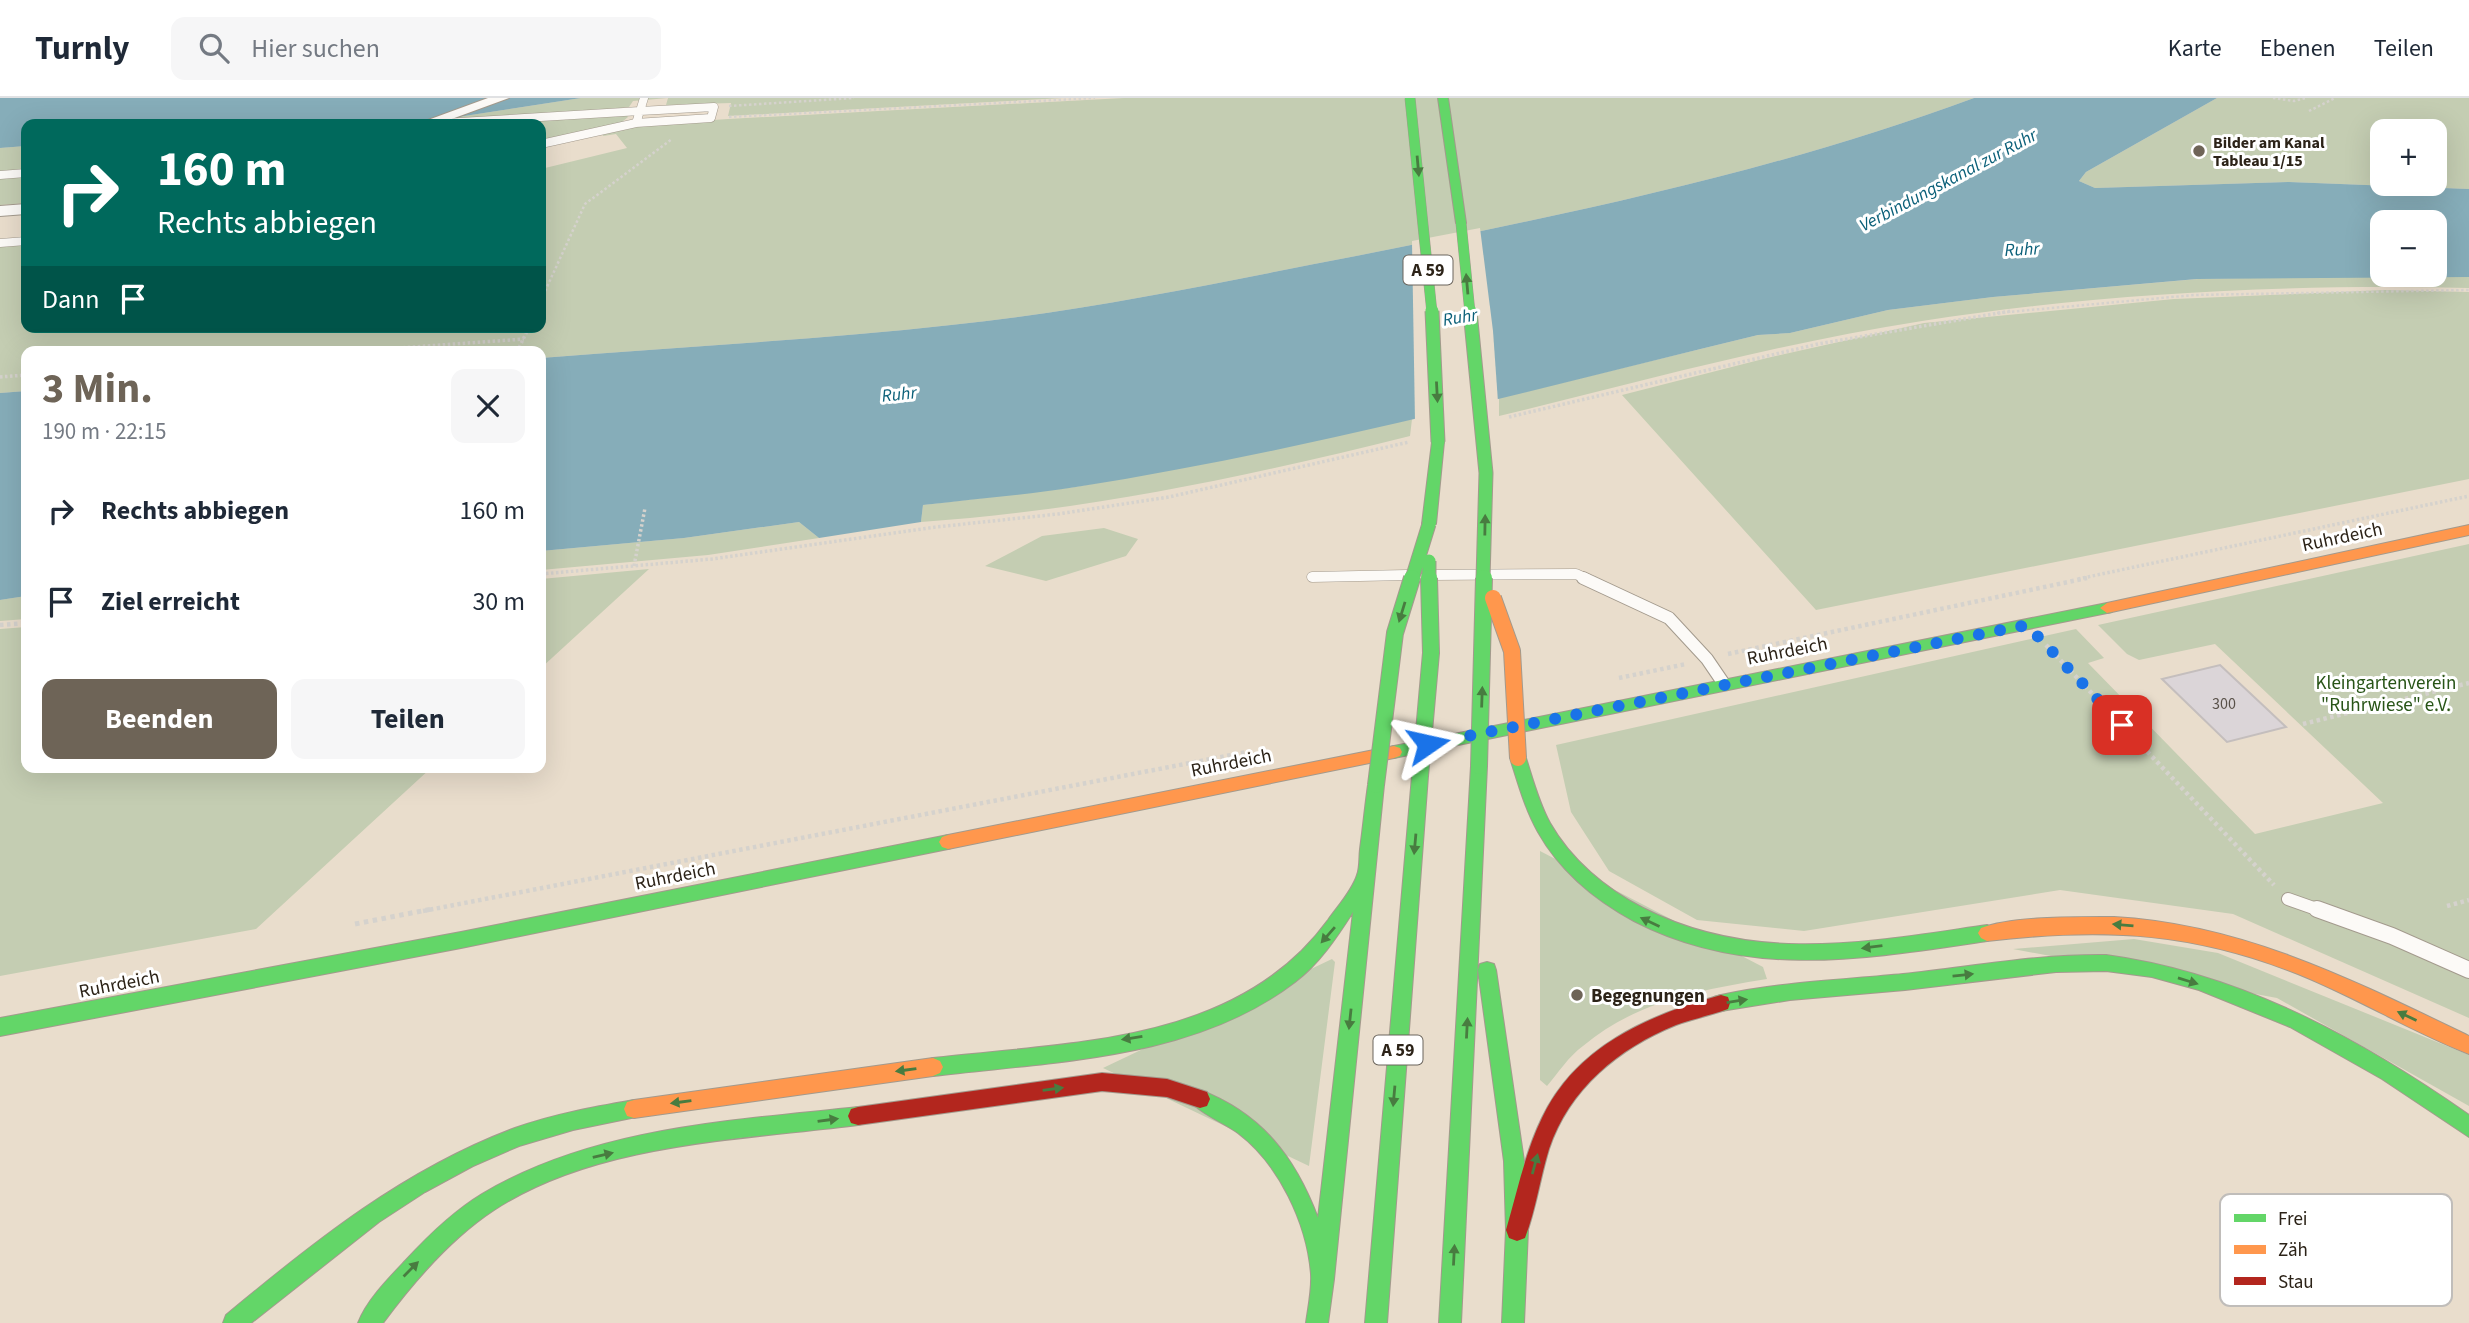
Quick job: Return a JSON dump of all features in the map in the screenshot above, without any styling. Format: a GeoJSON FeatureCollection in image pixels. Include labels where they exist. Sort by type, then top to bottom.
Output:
{"type":"FeatureCollection","features":[{"type":"Feature","properties":{"kind":"main road","name":"A 59"},"geometry":{"type":"LineString","coordinates":[[1376,1323],[1431,653],[1429,524],[1438,442],[1434,328],[1410,98]]}},
{"type":"Feature","properties":{"kind":"main road","name":"A 59"},"geometry":{"type":"LineString","coordinates":[[1443,98],[1461,223],[1486,473],[1475,885],[1450,1323]]}},
{"type":"Feature","properties":{"kind":"main road"},"geometry":{"type":"LineString","coordinates":[[1317,1323],[1365,878],[1395,634],[1429,524]]}},
{"type":"Feature","properties":{"kind":"main road","name":"Ruhrdeich"},"geometry":{"type":"LineString","coordinates":[[0,1027],[461,940],[2027,625],[2469,530]]}},
{"type":"Feature","properties":{"kind":"main road"},"geometry":{"type":"LineString","coordinates":[[1485,576],[1512,651],[1518,758],[1536,813],[1557,847],[1578,872],[1605,895],[1632,912],[1681,936],[1759,953],[1819,953],[2011,930],[2099,925],[2173,930],[2258,950],[2469,1045]]}},
{"type":"Feature","properties":{"kind":"main road"},"geometry":{"type":"LineString","coordinates":[[234,1323],[387,1205],[463,1157],[533,1131],[610,1112],[1100,1043],[1203,1023],[1273,987],[1298,968],[1334,929],[1365,878]]}},
{"type":"Feature","properties":{"kind":"main road"},"geometry":{"type":"LineString","coordinates":[[1475,885],[1514,1161],[1517,1230],[1513,1323]]}},
{"type":"Feature","properties":{"kind":"main road"},"geometry":{"type":"LineString","coordinates":[[1517,1230],[1540,1146],[1565,1095],[1597,1061],[1635,1033],[1670,1017],[1714,1005],[1772,996],[2088,964],[2127,968],[2180,978],[2230,994],[2304,1028],[2437,1101],[2469,1127]]}},
{"type":"Feature","properties":{"kind":"main road"},"geometry":{"type":"LineString","coordinates":[[369,1323],[395,1286],[439,1241],[488,1203],[535,1177],[588,1158],[652,1144],[1101,1082],[1137,1081],[1171,1088],[1211,1102],[1246,1125],[1275,1154],[1307,1208],[1323,1279]]}},
{"type":"Feature","properties":{"kind":"street"},"geometry":{"type":"LineString","coordinates":[[441,119],[502,98]]}},
{"type":"Feature","properties":{"kind":"street"},"geometry":{"type":"LineString","coordinates":[[0,211],[21,209]]}},
{"type":"Feature","properties":{"kind":"lane"},"geometry":{"type":"LineString","coordinates":[[636,123],[644,98]]}},
{"type":"Feature","properties":{"kind":"lane"},"geometry":{"type":"LineString","coordinates":[[508,119],[714,107],[711,118],[636,123],[546,143]]}},
{"type":"Feature","properties":{"kind":"lane"},"geometry":{"type":"LineString","coordinates":[[0,175],[21,173]]}},
{"type":"Feature","properties":{"kind":"lane"},"geometry":{"type":"LineString","coordinates":[[0,243],[21,241]]}},
{"type":"Feature","properties":{"kind":"lane"},"geometry":{"type":"LineString","coordinates":[[1312,578],[1534,572],[1576,574],[1669,618],[1707,659],[1724,684]]}},
{"type":"Feature","properties":{"kind":"lane"},"geometry":{"type":"LineString","coordinates":[[2288,899],[2392,936],[2469,970]]}},
{"type":"Feature","properties":{"kind":"path"},"geometry":{"type":"LineString","coordinates":[[714,107],[854,98]]}},
{"type":"Feature","properties":{"kind":"path"},"geometry":{"type":"LineString","coordinates":[[711,118],[1095,98]]}},
{"type":"Feature","properties":{"kind":"path"},"geometry":{"type":"LineString","coordinates":[[2273,98],[2287,101],[2306,98]]}},
{"type":"Feature","properties":{"kind":"path"},"geometry":{"type":"LineString","coordinates":[[2309,111],[2335,98]]}},
{"type":"Feature","properties":{"kind":"path"},"geometry":{"type":"LineString","coordinates":[[546,289],[585,204],[676,134]]}},
{"type":"Feature","properties":{"kind":"path"},"geometry":{"type":"LineString","coordinates":[[1499,419],[1922,324],[2186,296],[2383,289],[2469,290]]}},
{"type":"Feature","properties":{"kind":"path"},"geometry":{"type":"LineString","coordinates":[[520,346],[526,333]]}},
{"type":"Feature","properties":{"kind":"path"},"geometry":{"type":"LineString","coordinates":[[426,346],[524,339]]}},
{"type":"Feature","properties":{"kind":"path"},"geometry":{"type":"LineString","coordinates":[[0,377],[21,375]]}},
{"type":"Feature","properties":{"kind":"path"},"geometry":{"type":"LineString","coordinates":[[546,574],[712,559],[1169,497],[1412,441]]}},
{"type":"Feature","properties":{"kind":"path"},"geometry":{"type":"LineString","coordinates":[[1612,680],[2469,496]]}},
{"type":"Feature","properties":{"kind":"path"},"geometry":{"type":"LineString","coordinates":[[634,566],[645,508]]}},
{"type":"Feature","properties":{"kind":"path"},"geometry":{"type":"LineString","coordinates":[[1999,596],[2288,899]]}},
{"type":"Feature","properties":{"kind":"path"},"geometry":{"type":"LineString","coordinates":[[0,625],[21,623]]}},
{"type":"Feature","properties":{"kind":"path"},"geometry":{"type":"LineString","coordinates":[[2303,724],[2469,683]]}},
{"type":"Feature","properties":{"kind":"path"},"geometry":{"type":"LineString","coordinates":[[349,925],[1249,752]]}},
{"type":"Feature","properties":{"kind":"path"},"geometry":{"type":"LineString","coordinates":[[2446,906],[2469,900]]}},
{"type":"Feature","properties":{"kind":"green space"},"geometry":{"type":"Polygon","coordinates":[[[581,98],[668,98],[633,101],[629,107],[621,108],[628,117],[622,122],[546,141],[546,119],[445,119],[581,98]]]}},
{"type":"Feature","properties":{"kind":"green space"},"geometry":{"type":"Polygon","coordinates":[[[668,98],[1064,98],[728,116],[731,103],[666,105],[668,98]]]}},
{"type":"Feature","properties":{"kind":"green space"},"geometry":{"type":"Polygon","coordinates":[[[1124,98],[1974,98],[1899,124],[1746,170],[1591,208],[1255,276],[1053,312],[849,335],[546,358],[546,346],[21,346],[21,391],[0,393],[0,246],[21,244],[21,333],[546,333],[546,168],[627,148],[616,134],[603,136],[602,133],[641,125],[1124,98]]]}},
{"type":"Feature","properties":{"kind":"green space"},"geometry":{"type":"Polygon","coordinates":[[[2217,98],[2469,98],[2469,189],[2447,188],[2447,119],[2370,119],[2370,185],[2289,182],[2095,188],[2079,181],[2086,172],[2217,98]]]}},
{"type":"Feature","properties":{"kind":"green space"},"geometry":{"type":"Polygon","coordinates":[[[21,146],[21,203],[0,205],[0,148],[21,146]]]}},
{"type":"Feature","properties":{"kind":"green space"},"geometry":{"type":"Polygon","coordinates":[[[2370,276],[2370,287],[2401,287],[2194,293],[1989,311],[1815,340],[1499,416],[1499,398],[1758,335],[1790,333],[1888,310],[1993,297],[2198,279],[2370,276]]]}},
{"type":"Feature","properties":{"kind":"green space"},"geometry":{"type":"Polygon","coordinates":[[[2447,276],[2469,277],[2469,288],[2401,287],[2447,287],[2447,276]]]}},
{"type":"Feature","properties":{"kind":"green space"},"geometry":{"type":"Polygon","coordinates":[[[2385,290],[2469,292],[2469,479],[1816,610],[1622,395],[1767,358],[1924,323],[2174,299],[2385,290]]]}},
{"type":"Feature","properties":{"kind":"green space"},"geometry":{"type":"Polygon","coordinates":[[[1412,419],[1410,436],[1228,478],[1046,509],[921,522],[923,505],[1075,487],[1248,455],[1412,419]]]}},
{"type":"Feature","properties":{"kind":"green space"},"geometry":{"type":"Polygon","coordinates":[[[799,522],[819,538],[708,555],[546,570],[546,551],[684,538],[799,522]]]}},
{"type":"Feature","properties":{"kind":"green space"},"geometry":{"type":"Polygon","coordinates":[[[1104,528],[1138,539],[1126,556],[1046,581],[985,566],[1042,536],[1104,528]]]}},
{"type":"Feature","properties":{"kind":"green space","name":"Kleingartenverein \"Ruhrwiese\" e.V."},"geometry":{"type":"Polygon","coordinates":[[[2469,544],[2469,1018],[2233,914],[2060,890],[1804,931],[1697,920],[1609,871],[1571,812],[1556,745],[2076,629],[2104,658],[2088,663],[2255,834],[2383,803],[2215,644],[2139,660],[2127,654],[2098,625],[2469,544]]]}},
{"type":"Feature","properties":{"kind":"green space"},"geometry":{"type":"Polygon","coordinates":[[[649,569],[546,663],[546,579],[649,569]]]}},
{"type":"Feature","properties":{"kind":"green space"},"geometry":{"type":"Polygon","coordinates":[[[21,597],[21,619],[0,621],[0,600],[21,597]]]}},
{"type":"Feature","properties":{"kind":"green space"},"geometry":{"type":"Polygon","coordinates":[[[21,627],[21,773],[426,773],[256,929],[0,976],[0,629],[21,627]]]}},
{"type":"Feature","properties":{"kind":"green space"},"geometry":{"type":"Polygon","coordinates":[[[1540,851],[1763,967],[1767,979],[1694,993],[1625,1018],[1578,1050],[1547,1086],[1540,1080],[1540,851]]]}},
{"type":"Feature","properties":{"kind":"green space"},"geometry":{"type":"Polygon","coordinates":[[[2134,939],[2218,953],[2469,1055],[2469,1106],[2277,998],[2013,949],[2134,939]]]}},
{"type":"Feature","properties":{"kind":"green space"},"geometry":{"type":"Polygon","coordinates":[[[1332,959],[1335,962],[1309,1166],[1103,1068],[1332,959]]]}},
{"type":"Feature","properties":{"kind":"water"},"geometry":{"type":"Polygon","coordinates":[[[0,98],[581,98],[445,119],[21,119],[21,146],[0,148],[0,98]]]}},
{"type":"Feature","properties":{"kind":"water"},"geometry":{"type":"Polygon","coordinates":[[[1974,98],[2217,98],[2086,172],[2079,181],[2095,188],[2289,182],[2370,185],[2370,196],[2447,196],[2447,188],[2469,189],[2469,277],[2447,277],[2447,210],[2370,210],[2370,278],[2197,279],[1993,297],[1888,310],[1790,333],[1758,335],[1419,418],[1248,456],[1076,487],[923,505],[921,522],[819,538],[799,522],[684,538],[546,551],[546,358],[900,330],[1103,304],[1591,208],[1746,170],[1899,124],[1974,98]]]}},
{"type":"Feature","properties":{"kind":"water"},"geometry":{"type":"Polygon","coordinates":[[[21,391],[21,597],[0,600],[0,393],[21,391]]]}},
{"type":"Feature","properties":{"kind":"pier"},"geometry":{"type":"Polygon","coordinates":[[[1480,228],[1493,331],[1498,402],[1415,422],[1412,241],[1480,228]]]}},
{"type":"Feature","properties":{"kind":"building"},"geometry":{"type":"Polygon","coordinates":[[[2220,665],[2286,727],[2227,742],[2162,679],[2220,665]]]}},
{"type":"Feature","properties":{"kind":"traffic: fast"},"geometry":{"type":"LineString","coordinates":[[1410,98],[1434,328],[1438,442]]}},
{"type":"Feature","properties":{"kind":"traffic: fast"},"geometry":{"type":"LineString","coordinates":[[1443,98],[1461,223]]}},
{"type":"Feature","properties":{"kind":"traffic: fast"},"geometry":{"type":"LineString","coordinates":[[1461,223],[1486,473],[1479,766]]}},
{"type":"Feature","properties":{"kind":"traffic: fast"},"geometry":{"type":"LineString","coordinates":[[1429,524],[1438,442]]}},
{"type":"Feature","properties":{"kind":"traffic: fast"},"geometry":{"type":"LineString","coordinates":[[1376,785],[1395,633],[1429,524]]}},
{"type":"Feature","properties":{"kind":"traffic: fast"},"geometry":{"type":"LineString","coordinates":[[1420,776],[1431,653],[1429,561]]}},
{"type":"Feature","properties":{"kind":"traffic: fast"},"geometry":{"type":"LineString","coordinates":[[1394,752],[2107,608]]}},
{"type":"Feature","properties":{"kind":"traffic: fast"},"geometry":{"type":"LineString","coordinates":[[1518,758],[1544,828],[1574,868],[1613,900],[1675,932],[1717,945],[1794,953],[1872,949],[1987,933]]}},
{"type":"Feature","properties":{"kind":"traffic: fast"},"geometry":{"type":"LineString","coordinates":[[1450,1323],[1479,766]]}},
{"type":"Feature","properties":{"kind":"traffic: fast"},"geometry":{"type":"LineString","coordinates":[[1376,1323],[1420,776]]}},
{"type":"Feature","properties":{"kind":"traffic: fast"},"geometry":{"type":"LineString","coordinates":[[1317,1323],[1376,785]]}},
{"type":"Feature","properties":{"kind":"traffic: fast"},"geometry":{"type":"LineString","coordinates":[[0,1027],[461,940],[948,842]]}},
{"type":"Feature","properties":{"kind":"traffic: fast"},"geometry":{"type":"LineString","coordinates":[[933,1067],[1120,1044],[1167,1034],[1212,1019],[1254,1000],[1290,975],[1331,930],[1365,878]]}},
{"type":"Feature","properties":{"kind":"traffic: fast"},"geometry":{"type":"LineString","coordinates":[[1721,1003],[1790,992],[1905,982],[2005,968],[2106,963],[2152,969],[2200,982],[2297,1021],[2389,1073],[2469,1127]]}},
{"type":"Feature","properties":{"kind":"traffic: fast"},"geometry":{"type":"LineString","coordinates":[[1487,970],[1514,1161],[1517,1230],[1513,1323]]}},
{"type":"Feature","properties":{"kind":"traffic: fast"},"geometry":{"type":"LineString","coordinates":[[1200,1099],[1253,1132],[1287,1171],[1308,1220],[1323,1279]]}},
{"type":"Feature","properties":{"kind":"traffic: fast"},"geometry":{"type":"LineString","coordinates":[[234,1323],[371,1214],[418,1184],[517,1137],[573,1120],[634,1109]]}},
{"type":"Feature","properties":{"kind":"traffic: fast"},"geometry":{"type":"LineString","coordinates":[[369,1323],[395,1289],[438,1242],[470,1214],[528,1180],[571,1163],[667,1140],[858,1116]]}},
{"type":"Feature","properties":{"kind":"traffic: slow"},"geometry":{"type":"LineString","coordinates":[[2107,608],[2469,530]]}},
{"type":"Feature","properties":{"kind":"traffic: slow"},"geometry":{"type":"LineString","coordinates":[[1493,598],[1512,651],[1518,758]]}},
{"type":"Feature","properties":{"kind":"traffic: slow"},"geometry":{"type":"LineString","coordinates":[[948,842],[1394,752]]}},
{"type":"Feature","properties":{"kind":"traffic: slow"},"geometry":{"type":"LineString","coordinates":[[1987,933],[2051,926],[2093,925],[2136,926],[2198,935],[2238,945],[2317,973],[2469,1045]]}},
{"type":"Feature","properties":{"kind":"traffic: slow"},"geometry":{"type":"LineString","coordinates":[[634,1109],[933,1067]]}},
{"type":"Feature","properties":{"kind":"traffic: jam"},"geometry":{"type":"LineString","coordinates":[[1517,1230],[1544,1135],[1564,1098],[1581,1077],[1600,1059],[1645,1030],[1695,1010],[1721,1003]]}},
{"type":"Feature","properties":{"kind":"traffic: jam"},"geometry":{"type":"LineString","coordinates":[[858,1116],[1102,1082],[1167,1088],[1200,1099]]}},
{"type":"Feature","properties":{"kind":"place","name":"Bilder am Kanal Tableau 1/15"},"geometry":{"type":"Point","coordinates":[2199,151]}},
{"type":"Feature","properties":{"kind":"place","name":"Begegnungen"},"geometry":{"type":"Point","coordinates":[1577,995]}},
{"type":"Feature","properties":{"kind":"route"},"geometry":{"type":"LineString","coordinates":[[1428,744],[2027,625],[2122,725]]}},
{"type":"Feature","properties":{"kind":"water label","name":"Verbindungskanal zur Ruhr"},"geometry":{"type":"Point","coordinates":[1948,180]}},
{"type":"Feature","properties":{"kind":"water label","name":"Ruhr"},"geometry":{"type":"Point","coordinates":[2022,249]}},
{"type":"Feature","properties":{"kind":"water label","name":"Ruhr"},"geometry":{"type":"Point","coordinates":[1460,317]}},
{"type":"Feature","properties":{"kind":"water label","name":"Ruhr"},"geometry":{"type":"Point","coordinates":[899,394]}}]}
